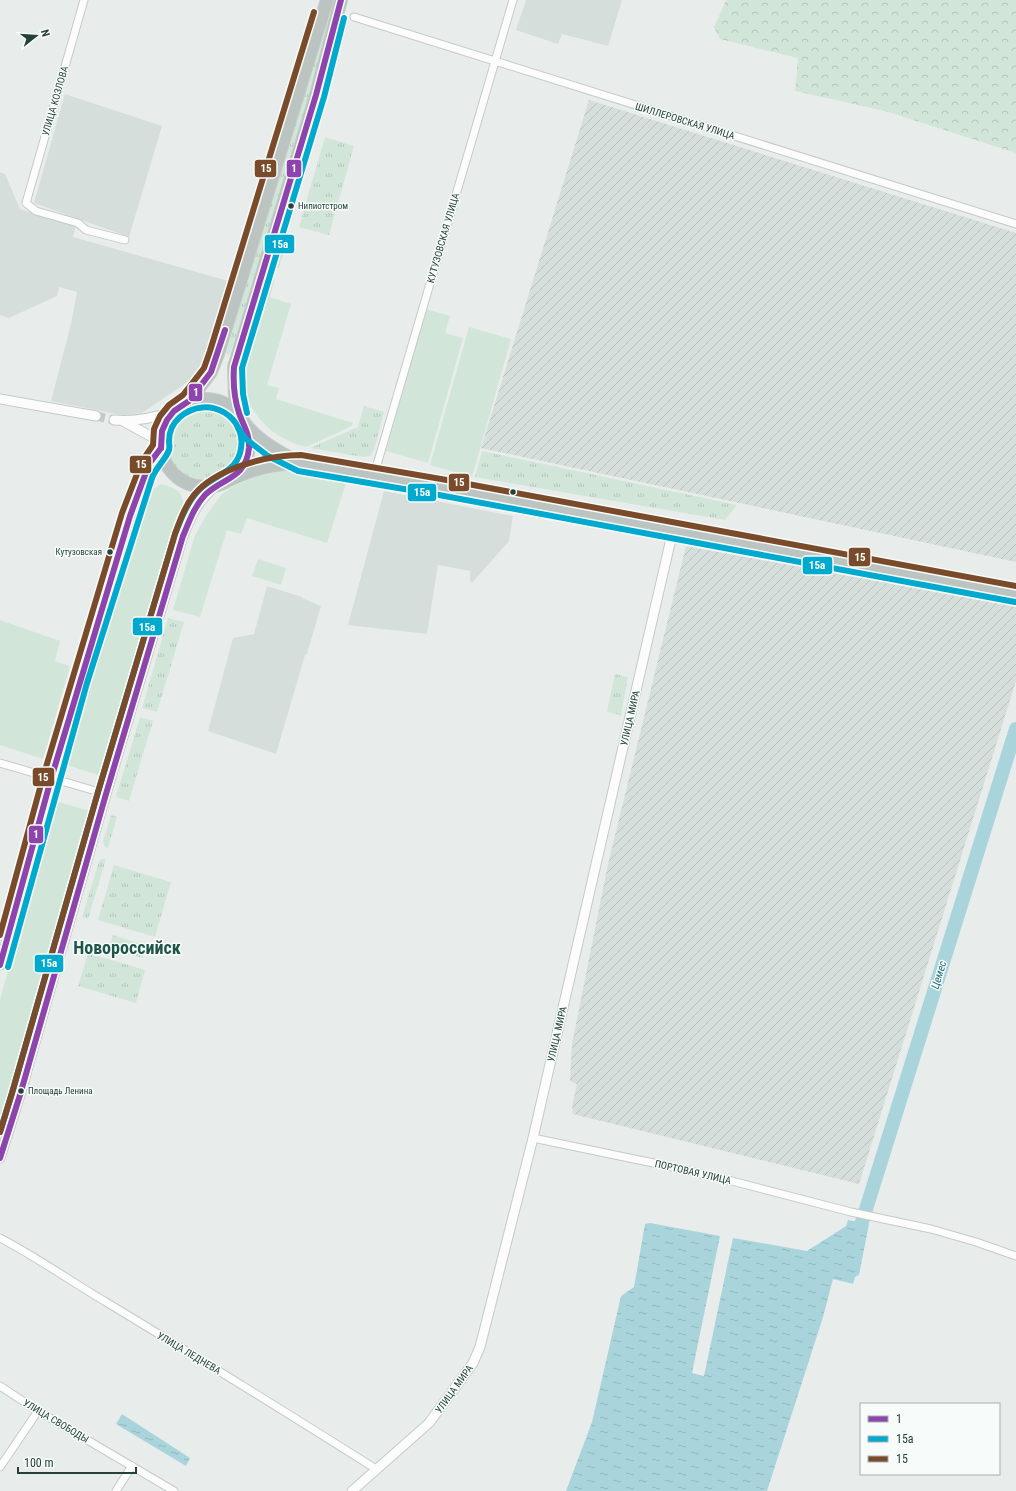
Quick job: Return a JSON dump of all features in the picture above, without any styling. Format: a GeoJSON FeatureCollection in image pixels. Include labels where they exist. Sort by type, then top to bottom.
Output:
{"type":"FeatureCollection","features":[{"type":"Feature","properties":{"kind":"highway"},"geometry":{"type":"LineString","coordinates":[[327,0],[218,354],[211,372],[189,401],[174,411],[167,420],[162,431],[161,445],[164,458],[169,468],[180,479],[195,486],[217,486],[260,467],[276,464],[300,463],[374,475],[1016,594]]}},
{"type":"Feature","properties":{"kind":"highway"},"geometry":{"type":"LineString","coordinates":[[229,480],[242,467],[246,459],[249,441],[235,395],[234,367],[317,92],[340,0]]}},
{"type":"Feature","properties":{"kind":"highway"},"geometry":{"type":"LineString","coordinates":[[189,401],[202,399],[216,400],[233,408],[252,433],[273,450],[300,463]]}},
{"type":"Feature","properties":{"kind":"street","name":"УЛИЦА КОЗЛОВА"},"geometry":{"type":"LineString","coordinates":[[84,0],[26,203],[36,211],[78,223],[86,230],[125,240]]}},
{"type":"Feature","properties":{"kind":"street","name":"КУТУЗОВСКАЯ УЛИЦА"},"geometry":{"type":"LineString","coordinates":[[374,475],[513,0]]}},
{"type":"Feature","properties":{"kind":"street","name":"ШИЛЛЕРОВСКАЯ УЛИЦА"},"geometry":{"type":"LineString","coordinates":[[354,17],[1016,224]]}},
{"type":"Feature","properties":{"kind":"street"},"geometry":{"type":"LineString","coordinates":[[0,400],[96,416]]}},
{"type":"Feature","properties":{"kind":"street"},"geometry":{"type":"LineString","coordinates":[[0,965],[51,779],[130,516],[149,464],[161,445],[118,420],[154,418],[174,411]]}},
{"type":"Feature","properties":{"kind":"street"},"geometry":{"type":"LineString","coordinates":[[0,1158],[20,1095],[106,794],[183,536],[192,514],[200,501],[206,494],[217,486]]}},
{"type":"Feature","properties":{"kind":"street","name":"УЛИЦА МИРА"},"geometry":{"type":"LineString","coordinates":[[352,1491],[430,1422],[473,1362],[480,1347],[533,1138],[673,530]]}},
{"type":"Feature","properties":{"kind":"street"},"geometry":{"type":"LineString","coordinates":[[0,763],[106,794]]}},
{"type":"Feature","properties":{"kind":"street","name":"ПОРТОВАЯ УЛИЦА"},"geometry":{"type":"LineString","coordinates":[[533,1138],[717,1178],[851,1212],[931,1229],[976,1242],[1016,1256]]}},
{"type":"Feature","properties":{"kind":"street","name":"УЛИЦА ЛЕДНЕВА"},"geometry":{"type":"LineString","coordinates":[[0,1238],[27,1252],[82,1288],[203,1361],[376,1469]]}},
{"type":"Feature","properties":{"kind":"street","name":"УЛИЦА СВОБОДЫ"},"geometry":{"type":"LineString","coordinates":[[0,1386],[38,1411],[174,1491]]}},
{"type":"Feature","properties":{"kind":"street"},"geometry":{"type":"LineString","coordinates":[[0,1467],[38,1411]]}},
{"type":"Feature","properties":{"kind":"street"},"geometry":{"type":"LineString","coordinates":[[116,1491],[132,1466]]}},
{"type":"Feature","properties":{"kind":"shaded area"},"geometry":{"type":"Polygon","coordinates":[[[526,0],[622,0],[608,46],[562,34],[558,44],[516,30],[526,0]]]}},
{"type":"Feature","properties":{"kind":"shaded area"},"geometry":{"type":"Polygon","coordinates":[[[65,94],[162,126],[129,237],[34,203],[65,94]]]}},
{"type":"Feature","properties":{"kind":"shaded area"},"geometry":{"type":"Polygon","coordinates":[[[589,100],[1016,233],[1016,562],[481,448],[589,100]]]}},
{"type":"Feature","properties":{"kind":"shaded area"},"geometry":{"type":"Polygon","coordinates":[[[0,172],[5,174],[20,209],[76,226],[73,237],[232,282],[203,368],[198,375],[142,413],[121,415],[51,401],[71,324],[77,292],[59,287],[57,296],[9,318],[0,315],[0,172]]]}},
{"type":"Feature","properties":{"kind":"shaded area"},"geometry":{"type":"Polygon","coordinates":[[[384,491],[513,516],[509,541],[473,582],[470,581],[470,571],[438,565],[427,634],[348,625],[384,491]]]}},
{"type":"Feature","properties":{"kind":"shaded area"},"geometry":{"type":"Polygon","coordinates":[[[686,546],[1016,607],[1016,681],[859,1184],[573,1114],[572,1106],[577,1084],[570,1081],[572,1044],[608,864],[686,546]]]}},
{"type":"Feature","properties":{"kind":"shaded area"},"geometry":{"type":"Polygon","coordinates":[[[267,586],[302,597],[321,606],[276,754],[208,731],[233,638],[254,634],[267,586]]]}},
{"type":"Feature","properties":{"kind":"green space"},"geometry":{"type":"Polygon","coordinates":[[[726,0],[1016,0],[1016,153],[885,111],[795,91],[798,58],[720,39],[714,27],[726,0]]]}},
{"type":"Feature","properties":{"kind":"green space"},"geometry":{"type":"Polygon","coordinates":[[[324,18],[334,20],[230,354],[227,355],[226,353],[324,18]]]}},
{"type":"Feature","properties":{"kind":"green space"},"geometry":{"type":"Polygon","coordinates":[[[325,137],[354,146],[329,235],[299,227],[325,137]]]}},
{"type":"Feature","properties":{"kind":"green space"},"geometry":{"type":"Polygon","coordinates":[[[277,244],[285,246],[279,268],[270,266],[277,244]]]}},
{"type":"Feature","properties":{"kind":"green space"},"geometry":{"type":"Polygon","coordinates":[[[266,277],[275,279],[270,297],[291,304],[267,385],[279,388],[276,399],[353,423],[352,426],[306,447],[296,444],[275,433],[259,418],[247,399],[241,377],[242,355],[247,336],[255,338],[261,315],[256,313],[266,277]]]}},
{"type":"Feature","properties":{"kind":"green space"},"geometry":{"type":"Polygon","coordinates":[[[426,309],[450,316],[445,333],[463,338],[428,463],[386,451],[426,309]]]}},
{"type":"Feature","properties":{"kind":"green space"},"geometry":{"type":"Polygon","coordinates":[[[469,327],[511,339],[472,477],[430,465],[469,327]]]}},
{"type":"Feature","properties":{"kind":"green space"},"geometry":{"type":"Polygon","coordinates":[[[364,406],[384,412],[374,450],[370,456],[363,457],[310,448],[358,427],[364,406]]]}},
{"type":"Feature","properties":{"kind":"green space"},"geometry":{"type":"Polygon","coordinates":[[[205,407],[226,413],[236,423],[242,444],[236,465],[226,475],[205,481],[184,475],[174,465],[168,444],[174,423],[184,413],[205,407]]]}},
{"type":"Feature","properties":{"kind":"green space"},"geometry":{"type":"Polygon","coordinates":[[[482,451],[737,505],[725,520],[475,477],[482,451]]]}},
{"type":"Feature","properties":{"kind":"green space"},"geometry":{"type":"Polygon","coordinates":[[[306,469],[348,477],[327,543],[247,518],[241,534],[227,530],[200,617],[173,610],[195,535],[221,495],[234,486],[257,476],[282,470],[306,469]]]}},
{"type":"Feature","properties":{"kind":"green space"},"geometry":{"type":"Polygon","coordinates":[[[161,484],[179,492],[185,510],[104,777],[64,764],[148,493],[161,484]]]}},
{"type":"Feature","properties":{"kind":"green space"},"geometry":{"type":"Polygon","coordinates":[[[258,559],[286,568],[281,585],[252,576],[258,559]]]}},
{"type":"Feature","properties":{"kind":"green space"},"geometry":{"type":"Polygon","coordinates":[[[168,618],[184,622],[157,712],[142,708],[168,618]]]}},
{"type":"Feature","properties":{"kind":"green space"},"geometry":{"type":"Polygon","coordinates":[[[0,620],[60,641],[55,661],[70,666],[43,759],[0,745],[0,620]]]}},
{"type":"Feature","properties":{"kind":"green space"},"geometry":{"type":"Polygon","coordinates":[[[615,674],[628,677],[621,715],[607,712],[615,674]]]}},
{"type":"Feature","properties":{"kind":"green space"},"geometry":{"type":"Polygon","coordinates":[[[140,717],[153,721],[129,801],[116,797],[140,717]]]}},
{"type":"Feature","properties":{"kind":"green space"},"geometry":{"type":"Polygon","coordinates":[[[55,801],[94,812],[0,1131],[0,1000],[55,801]]]}},
{"type":"Feature","properties":{"kind":"green space"},"geometry":{"type":"Polygon","coordinates":[[[111,815],[117,817],[108,848],[105,847],[103,841],[111,815]]]}},
{"type":"Feature","properties":{"kind":"green space"},"geometry":{"type":"Polygon","coordinates":[[[106,859],[88,919],[82,917],[99,861],[106,859]]]}},
{"type":"Feature","properties":{"kind":"green space"},"geometry":{"type":"Polygon","coordinates":[[[114,865],[171,882],[155,937],[98,920],[114,865]]]}},
{"type":"Feature","properties":{"kind":"green space"},"geometry":{"type":"Polygon","coordinates":[[[113,935],[147,946],[143,958],[109,948],[113,935]]]}},
{"type":"Feature","properties":{"kind":"green space"},"geometry":{"type":"Polygon","coordinates":[[[88,953],[145,970],[136,1003],[78,986],[88,953]]]}},
{"type":"Feature","properties":{"kind":"water"},"geometry":{"type":"Polygon","coordinates":[[[848,1220],[869,1224],[859,1275],[855,1277],[853,1284],[833,1279],[823,1317],[767,1491],[566,1491],[592,1422],[621,1296],[634,1287],[645,1224],[650,1223],[720,1236],[692,1373],[704,1376],[733,1238],[807,1251],[846,1226],[848,1220]]]}},
{"type":"Feature","properties":{"kind":"water"},"geometry":{"type":"Polygon","coordinates":[[[122,1414],[190,1458],[186,1466],[116,1424],[122,1414]]]}},
{"type":"Feature","properties":{"kind":"waterway","name":"Цемес"},"geometry":{"type":"LineString","coordinates":[[862,1222],[1016,729]]}},
{"type":"Feature","properties":{"kind":"tunnel"},"geometry":{"type":"LineString","coordinates":[[96,416],[114,420]]}},
{"type":"Feature","properties":{"kind":"transit line","name":"1"},"geometry":{"type":"LineString","coordinates":[[0,1158],[20,1095],[106,794],[183,536],[192,515],[205,495],[238,472],[247,458],[249,443],[236,402],[234,367],[316,95],[341,0]]}},
{"type":"Feature","properties":{"kind":"transit line","name":"15"},"geometry":{"type":"LineString","coordinates":[[0,935],[43,777],[122,513],[142,461],[153,445],[154,429],[160,416],[169,405],[183,395],[204,368],[314,12]]}},
{"type":"Feature","properties":{"kind":"transit line","name":"15а"},"geometry":{"type":"LineString","coordinates":[[247,413],[243,394],[242,368],[324,97],[344,18]]}},
{"type":"Feature","properties":{"kind":"transit line","name":"1"},"geometry":{"type":"LineString","coordinates":[[161,448],[162,431],[167,420],[174,411],[189,401],[211,372],[225,330]]}},
{"type":"Feature","properties":{"kind":"transit line","name":"15а"},"geometry":{"type":"LineString","coordinates":[[0,1132],[98,792],[175,534],[185,511],[198,491],[233,466],[240,453],[241,440],[239,429],[233,419],[224,412],[214,408],[203,407],[191,410],[178,419],[173,425],[169,437],[168,453],[152,478],[87,683],[8,967]]}},
{"type":"Feature","properties":{"kind":"transit line","name":"15а"},"geometry":{"type":"LineString","coordinates":[[238,428],[246,439],[268,456],[298,471],[439,495],[1015,602]]}},
{"type":"Feature","properties":{"kind":"transit line","name":"1"},"geometry":{"type":"LineString","coordinates":[[0,965],[51,779],[130,516],[149,464],[161,448]]}},
{"type":"Feature","properties":{"kind":"transit line","name":"15"},"geometry":{"type":"LineString","coordinates":[[0,1132],[98,792],[175,534],[183,513],[191,499],[215,477],[243,465],[273,457],[301,455],[441,479],[1016,586]]}},
{"type":"Feature","properties":{"kind":"place","name":"Нипиотстром"},"geometry":{"type":"Point","coordinates":[291,206]}},
{"type":"Feature","properties":{"kind":"place","name":"Кутузовская"},"geometry":{"type":"Point","coordinates":[110,552]}},
{"type":"Feature","properties":{"kind":"place","name":"Площадь Ленина"},"geometry":{"type":"Point","coordinates":[21,1091]}},
{"type":"Feature","properties":{"kind":"district","name":"Новороссийск"},"geometry":{"type":"Point","coordinates":[127,947]}}]}
